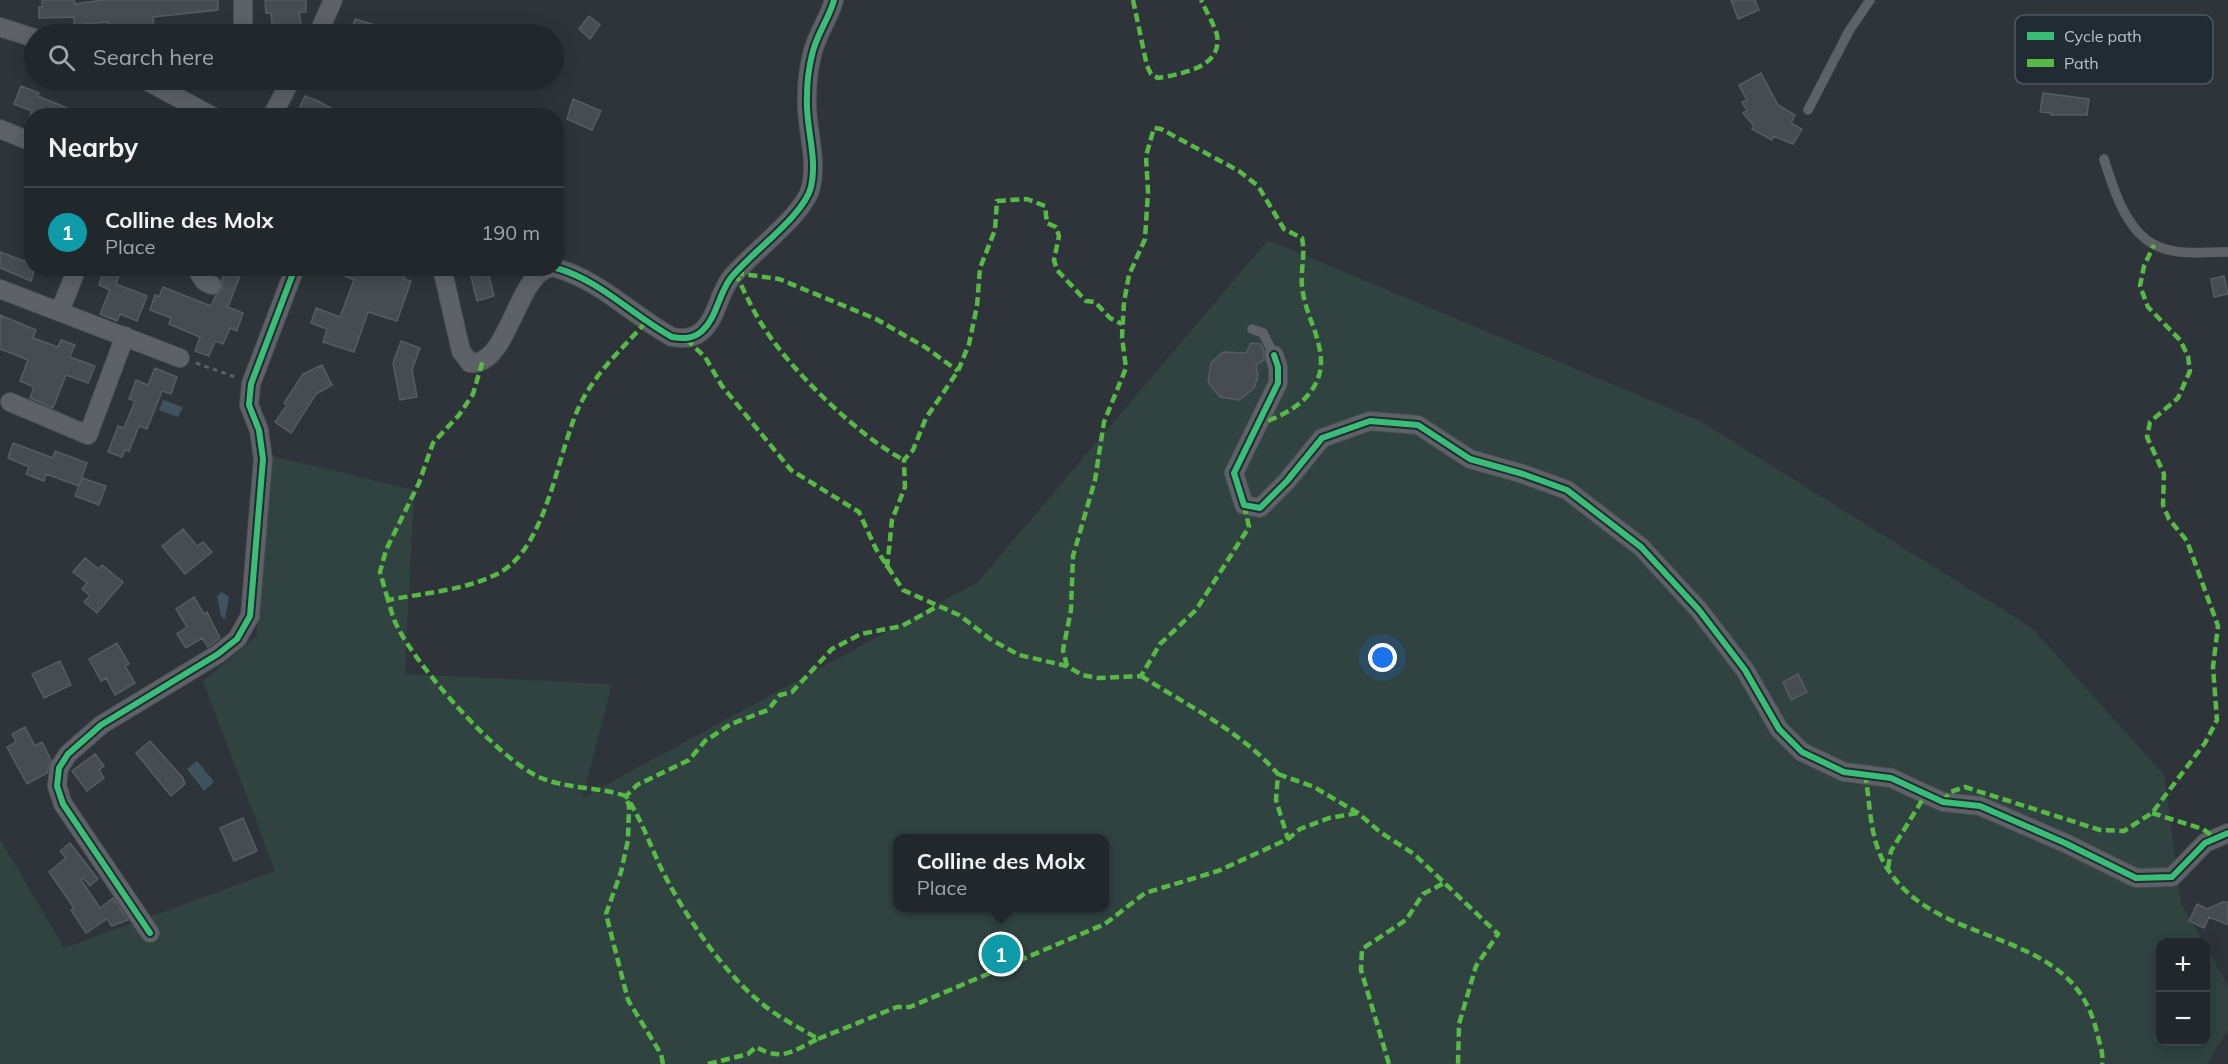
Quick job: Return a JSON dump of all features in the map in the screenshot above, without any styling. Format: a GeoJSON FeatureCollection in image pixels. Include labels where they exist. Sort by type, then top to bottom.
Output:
{"type":"FeatureCollection","features":[{"type":"Feature","properties":{"kind":"street"},"geometry":{"type":"LineString","coordinates":[[243,0],[243,24]]}},
{"type":"Feature","properties":{"kind":"street"},"geometry":{"type":"LineString","coordinates":[[319,24],[333,0]]}},
{"type":"Feature","properties":{"kind":"street"},"geometry":{"type":"LineString","coordinates":[[564,270],[572,272],[603,290],[672,337],[686,339],[701,333],[712,320],[720,294],[730,278],[801,205],[810,189],[813,169],[806,98],[812,54],[830,16],[834,0]]}},
{"type":"Feature","properties":{"kind":"street"},"geometry":{"type":"LineString","coordinates":[[0,27],[24,35]]}},
{"type":"Feature","properties":{"kind":"street"},"geometry":{"type":"LineString","coordinates":[[164,90],[197,108]]}},
{"type":"Feature","properties":{"kind":"street"},"geometry":{"type":"LineString","coordinates":[[276,108],[286,90]]}},
{"type":"Feature","properties":{"kind":"street"},"geometry":{"type":"LineString","coordinates":[[0,129],[24,139]]}},
{"type":"Feature","properties":{"kind":"street"},"geometry":{"type":"LineString","coordinates":[[60,311],[74,276]]}},
{"type":"Feature","properties":{"kind":"street"},"geometry":{"type":"LineString","coordinates":[[201,276],[204,281],[212,285]]}},
{"type":"Feature","properties":{"kind":"street"},"geometry":{"type":"LineString","coordinates":[[150,933],[63,804],[57,786],[59,768],[68,754],[101,724],[158,693],[231,644],[237,639],[250,616],[263,459],[260,430],[249,405],[251,384],[292,276]]}},
{"type":"Feature","properties":{"kind":"street"},"geometry":{"type":"LineString","coordinates":[[444,276],[461,351],[470,363],[476,363],[493,351],[535,279],[539,276]]}},
{"type":"Feature","properties":{"kind":"street"},"geometry":{"type":"LineString","coordinates":[[0,289],[180,358]]}},
{"type":"Feature","properties":{"kind":"street"},"geometry":{"type":"LineString","coordinates":[[10,402],[88,435],[125,336]]}},
{"type":"Feature","properties":{"kind":"street"},"geometry":{"type":"LineString","coordinates":[[1274,355],[1278,368],[1278,383],[1234,473],[1244,505],[1260,508],[1287,481],[1322,438],[1370,421],[1418,425],[1470,459],[1523,474],[1567,490],[1641,547],[1699,610],[1745,670],[1779,729],[1802,752],[1844,772],[1890,778],[1943,802],[1980,806],[2065,843],[2136,878],[2172,877],[2205,843],[2228,833]]}},
{"type":"Feature","properties":{"kind":"lane"},"geometry":{"type":"LineString","coordinates":[[1808,110],[1849,31],[1870,0]]}},
{"type":"Feature","properties":{"kind":"lane"},"geometry":{"type":"LineString","coordinates":[[2104,159],[2117,200],[2131,223],[2154,245],[2187,253],[2228,252]]}},
{"type":"Feature","properties":{"kind":"lane"},"geometry":{"type":"LineString","coordinates":[[1252,329],[1263,333],[1274,355]]}},
{"type":"Feature","properties":{"kind":"path"},"geometry":{"type":"LineString","coordinates":[[180,358],[235,377]]}},
{"type":"Feature","properties":{"kind":"green space"},"geometry":{"type":"Polygon","coordinates":[[[1268,240],[1700,421],[2032,628],[2164,775],[2181,903],[2201,938],[2156,938],[2156,1046],[2210,1046],[2210,953],[2228,986],[2228,1030],[2207,1064],[0,1064],[0,839],[64,948],[275,871],[203,681],[257,636],[268,455],[414,490],[405,674],[612,684],[582,798],[978,582],[1268,240]]]}},
{"type":"Feature","properties":{"kind":"water"},"geometry":{"type":"Polygon","coordinates":[[[163,400],[183,407],[178,417],[159,410],[163,400]]]}},
{"type":"Feature","properties":{"kind":"water"},"geometry":{"type":"Polygon","coordinates":[[[222,592],[229,597],[225,619],[221,616],[217,596],[222,592]]]}},
{"type":"Feature","properties":{"kind":"water"},"geometry":{"type":"Polygon","coordinates":[[[197,761],[214,782],[204,791],[187,769],[197,761]]]}},
{"type":"Feature","properties":{"kind":"building"},"geometry":{"type":"Polygon","coordinates":[[[42,0],[74,0],[75,4],[102,0],[218,0],[218,10],[153,17],[154,24],[108,24],[108,22],[74,24],[74,17],[39,18],[39,7],[42,7],[42,0]]]}},
{"type":"Feature","properties":{"kind":"building"},"geometry":{"type":"Polygon","coordinates":[[[265,0],[306,0],[306,12],[299,12],[301,24],[272,24],[271,13],[266,13],[265,0]]]}},
{"type":"Feature","properties":{"kind":"building"},"geometry":{"type":"Polygon","coordinates":[[[1731,0],[1755,0],[1759,10],[1738,19],[1731,0]]]}},
{"type":"Feature","properties":{"kind":"building"},"geometry":{"type":"Polygon","coordinates":[[[589,16],[600,25],[590,39],[579,29],[589,16]]]}},
{"type":"Feature","properties":{"kind":"building"},"geometry":{"type":"Polygon","coordinates":[[[355,19],[372,24],[353,24],[355,19]]]}},
{"type":"Feature","properties":{"kind":"building"},"geometry":{"type":"Polygon","coordinates":[[[1761,73],[1778,105],[1795,115],[1791,123],[1802,129],[1793,144],[1773,136],[1772,140],[1752,129],[1754,126],[1743,113],[1747,110],[1742,102],[1747,100],[1739,85],[1761,73]]]}},
{"type":"Feature","properties":{"kind":"building"},"geometry":{"type":"Polygon","coordinates":[[[21,86],[24,90],[39,93],[38,96],[67,108],[24,108],[14,104],[21,86]]]}},
{"type":"Feature","properties":{"kind":"building"},"geometry":{"type":"Polygon","coordinates":[[[2043,93],[2089,99],[2087,115],[2051,115],[2051,113],[2040,112],[2043,93]]]}},
{"type":"Feature","properties":{"kind":"building"},"geometry":{"type":"Polygon","coordinates":[[[305,96],[331,108],[299,108],[305,96]]]}},
{"type":"Feature","properties":{"kind":"building"},"geometry":{"type":"Polygon","coordinates":[[[573,99],[601,111],[592,130],[567,119],[573,99]]]}},
{"type":"Feature","properties":{"kind":"building"},"geometry":{"type":"Polygon","coordinates":[[[0,252],[24,261],[24,276],[33,276],[31,281],[0,268],[0,252]]]}},
{"type":"Feature","properties":{"kind":"building"},"geometry":{"type":"Polygon","coordinates":[[[102,276],[119,276],[116,284],[147,296],[137,321],[120,314],[117,321],[100,314],[110,290],[99,285],[102,276]]]}},
{"type":"Feature","properties":{"kind":"building"},"geometry":{"type":"Polygon","coordinates":[[[224,276],[240,276],[228,307],[243,313],[237,331],[230,328],[223,344],[215,341],[209,356],[195,351],[200,337],[169,324],[171,318],[150,310],[155,295],[159,297],[163,287],[211,306],[222,289],[224,276]]]}},
{"type":"Feature","properties":{"kind":"building"},"geometry":{"type":"Polygon","coordinates":[[[345,276],[405,276],[404,279],[411,281],[397,321],[368,312],[354,352],[323,342],[327,329],[311,323],[316,308],[340,317],[354,280],[345,276]]]}},
{"type":"Feature","properties":{"kind":"building"},"geometry":{"type":"Polygon","coordinates":[[[471,276],[489,276],[494,296],[477,301],[471,276]]]}},
{"type":"Feature","properties":{"kind":"building"},"geometry":{"type":"Polygon","coordinates":[[[2224,276],[2228,294],[2214,297],[2211,279],[2224,276]]]}},
{"type":"Feature","properties":{"kind":"building"},"geometry":{"type":"Polygon","coordinates":[[[0,315],[36,330],[33,338],[58,347],[61,340],[75,345],[70,357],[95,366],[88,383],[66,375],[53,408],[30,398],[34,387],[20,381],[28,360],[0,349],[0,315]]]}},
{"type":"Feature","properties":{"kind":"building"},"geometry":{"type":"Polygon","coordinates":[[[401,341],[420,348],[412,370],[417,397],[400,400],[393,363],[401,341]]]}},
{"type":"Feature","properties":{"kind":"building"},"geometry":{"type":"Polygon","coordinates":[[[1251,343],[1261,344],[1264,350],[1264,360],[1256,365],[1258,376],[1254,388],[1239,400],[1220,397],[1208,382],[1211,363],[1223,352],[1246,353],[1251,343]]]}},
{"type":"Feature","properties":{"kind":"building"},"geometry":{"type":"Polygon","coordinates":[[[322,365],[332,385],[316,394],[291,433],[275,422],[303,374],[322,365]]]}},
{"type":"Feature","properties":{"kind":"building"},"geometry":{"type":"Polygon","coordinates":[[[155,368],[177,377],[171,394],[162,391],[147,429],[139,426],[129,451],[125,450],[122,457],[108,452],[118,426],[124,428],[135,401],[129,399],[136,380],[148,385],[155,368]]]}},
{"type":"Feature","properties":{"kind":"building"},"geometry":{"type":"Polygon","coordinates":[[[13,443],[53,458],[55,451],[87,463],[79,486],[46,474],[44,481],[26,474],[29,467],[8,458],[13,443]]]}},
{"type":"Feature","properties":{"kind":"building"},"geometry":{"type":"Polygon","coordinates":[[[82,478],[106,486],[99,505],[75,496],[82,478]]]}},
{"type":"Feature","properties":{"kind":"building"},"geometry":{"type":"Polygon","coordinates":[[[183,529],[197,546],[203,542],[212,552],[185,574],[162,546],[183,529]]]}},
{"type":"Feature","properties":{"kind":"building"},"geometry":{"type":"Polygon","coordinates":[[[85,558],[99,569],[102,565],[123,582],[97,613],[84,602],[90,596],[82,589],[87,583],[73,572],[85,558]]]}},
{"type":"Feature","properties":{"kind":"building"},"geometry":{"type":"Polygon","coordinates":[[[194,597],[204,614],[207,612],[220,638],[208,647],[202,638],[186,648],[177,634],[187,627],[176,609],[194,597]]]}},
{"type":"Feature","properties":{"kind":"building"},"geometry":{"type":"Polygon","coordinates":[[[117,643],[129,664],[125,666],[135,683],[115,695],[106,678],[101,681],[89,659],[117,643]]]}},
{"type":"Feature","properties":{"kind":"building"},"geometry":{"type":"Polygon","coordinates":[[[60,661],[71,685],[44,698],[32,674],[60,661]]]}},
{"type":"Feature","properties":{"kind":"building"},"geometry":{"type":"Polygon","coordinates":[[[1798,674],[1807,692],[1791,700],[1783,682],[1798,674]]]}},
{"type":"Feature","properties":{"kind":"building"},"geometry":{"type":"Polygon","coordinates":[[[25,727],[35,746],[42,742],[51,760],[47,773],[27,784],[7,747],[16,742],[12,734],[25,727]]]}},
{"type":"Feature","properties":{"kind":"building"},"geometry":{"type":"Polygon","coordinates":[[[150,741],[183,778],[185,784],[171,796],[136,753],[150,741]]]}},
{"type":"Feature","properties":{"kind":"building"},"geometry":{"type":"Polygon","coordinates":[[[95,754],[104,766],[99,770],[104,778],[87,791],[72,771],[95,754]]]}},
{"type":"Feature","properties":{"kind":"building"},"geometry":{"type":"Polygon","coordinates":[[[243,818],[257,851],[234,861],[220,828],[243,818]]]}},
{"type":"Feature","properties":{"kind":"building"},"geometry":{"type":"Polygon","coordinates":[[[70,843],[98,879],[90,886],[83,878],[81,880],[100,908],[113,898],[128,920],[112,926],[107,919],[86,933],[71,910],[74,908],[49,872],[66,858],[60,851],[70,843]]]}},
{"type":"Feature","properties":{"kind":"building"},"geometry":{"type":"Polygon","coordinates":[[[2228,902],[2228,925],[2209,917],[2204,928],[2189,921],[2197,904],[2207,909],[2228,902]]]}},
{"type":"Feature","properties":{"kind":"marked path"},"geometry":{"type":"LineString","coordinates":[[1133,0],[1147,66],[1151,74],[1158,78],[1198,67],[1213,55],[1217,46],[1217,35],[1201,0]]}},
{"type":"Feature","properties":{"kind":"marked path"},"geometry":{"type":"LineString","coordinates":[[1067,666],[1063,650],[1071,610],[1073,556],[1095,480],[1104,422],[1126,368],[1122,337],[1124,302],[1129,275],[1145,239],[1148,192],[1146,156],[1154,128],[1161,129],[1239,171],[1258,186],[1284,229],[1302,238],[1302,286],[1306,307],[1319,346],[1321,361],[1319,375],[1314,387],[1296,406],[1259,424]]}},
{"type":"Feature","properties":{"kind":"marked path"},"geometry":{"type":"LineString","coordinates":[[887,568],[892,520],[905,487],[904,460],[913,450],[926,418],[958,371],[969,344],[977,306],[980,268],[995,230],[997,201],[1027,199],[1045,206],[1047,223],[1056,227],[1059,236],[1054,260],[1057,270],[1086,301],[1095,302],[1110,318],[1122,324]]}},
{"type":"Feature","properties":{"kind":"marked path"},"geometry":{"type":"LineString","coordinates":[[1943,802],[1950,792],[1965,787],[2100,830],[2124,831],[2152,813],[2205,743],[2217,720],[2213,667],[2218,626],[2187,541],[2169,519],[2163,505],[2164,474],[2147,437],[2150,422],[2178,398],[2190,371],[2188,356],[2180,340],[2148,307],[2140,286],[2144,266],[2154,245]]}},
{"type":"Feature","properties":{"kind":"marked path"},"geometry":{"type":"LineString","coordinates":[[735,273],[761,323],[806,380],[866,435],[904,460]]}},
{"type":"Feature","properties":{"kind":"marked path"},"geometry":{"type":"LineString","coordinates":[[735,273],[779,279],[876,319],[925,347],[958,371]]}},
{"type":"Feature","properties":{"kind":"marked path"},"geometry":{"type":"LineString","coordinates":[[646,322],[604,368],[583,399],[574,419],[541,518],[530,541],[516,559],[499,573],[487,579],[445,590],[388,600],[397,626],[422,665],[461,711],[504,753],[524,768],[552,782],[626,796],[629,806],[628,840],[621,872],[606,914],[628,1000],[661,1054],[663,1064]]}},
{"type":"Feature","properties":{"kind":"marked path"},"geometry":{"type":"LineString","coordinates":[[686,339],[705,357],[722,386],[791,470],[859,512],[876,549],[903,590],[959,615],[990,639],[1019,655],[1067,666],[1082,675],[1098,678],[1141,676],[1160,644],[1196,610],[1249,527],[1244,505]]}},
{"type":"Feature","properties":{"kind":"marked path"},"geometry":{"type":"LineString","coordinates":[[388,600],[380,572],[386,550],[419,483],[433,443],[459,415],[473,394],[483,360]]}},
{"type":"Feature","properties":{"kind":"marked path"},"geometry":{"type":"LineString","coordinates":[[708,1064],[748,1054],[756,1047],[773,1054],[787,1053],[818,1039],[767,1007],[745,989],[717,957],[669,883],[626,796],[637,785],[689,760],[705,741],[731,724],[768,710],[780,695],[792,692],[832,649],[861,634],[902,626],[938,606]]}},
{"type":"Feature","properties":{"kind":"marked path"},"geometry":{"type":"LineString","coordinates":[[1141,676],[1231,732],[1264,759],[1278,774],[1276,800],[1288,839]]}},
{"type":"Feature","properties":{"kind":"marked path"},"geometry":{"type":"LineString","coordinates":[[1278,774],[1314,787],[1358,813],[1380,832],[1414,854],[1498,934],[1476,966],[1459,1024],[1458,1064]]}},
{"type":"Feature","properties":{"kind":"marked path"},"geometry":{"type":"LineString","coordinates":[[1865,774],[1874,836],[1882,860],[1889,871],[1912,896],[1940,915],[2035,955],[2062,973],[2083,998],[2097,1033],[2102,1052],[2102,1064]]}},
{"type":"Feature","properties":{"kind":"marked path"},"geometry":{"type":"LineString","coordinates":[[1888,868],[1891,851],[1926,794]]}},
{"type":"Feature","properties":{"kind":"marked path"},"geometry":{"type":"LineString","coordinates":[[818,1039],[897,1007],[910,1007],[1105,924],[1145,893],[1218,871],[1288,839],[1300,829],[1329,818],[1358,813]]}},
{"type":"Feature","properties":{"kind":"marked path"},"geometry":{"type":"LineString","coordinates":[[2152,813],[2203,829],[2215,838]]}},
{"type":"Feature","properties":{"kind":"marked path"},"geometry":{"type":"LineString","coordinates":[[1389,1064],[1361,970],[1362,949],[1406,920],[1423,894],[1446,882]]}},
{"type":"Feature","properties":{"kind":"cycle path"},"geometry":{"type":"LineString","coordinates":[[564,271],[602,290],[672,337],[688,338],[702,331],[711,319],[730,279],[798,210],[811,187],[813,164],[807,107],[808,75],[814,48],[834,0]]}},
{"type":"Feature","properties":{"kind":"cycle path"},"geometry":{"type":"LineString","coordinates":[[150,933],[63,804],[57,786],[59,768],[68,754],[101,725],[218,654],[237,639],[250,616],[263,459],[259,430],[249,405],[251,384],[292,276]]}},
{"type":"Feature","properties":{"kind":"cycle path"},"geometry":{"type":"LineString","coordinates":[[1274,355],[1278,367],[1278,383],[1234,473],[1244,505],[1260,508],[1287,481],[1322,438],[1370,421],[1418,425],[1470,459],[1523,474],[1567,490],[1641,547],[1699,610],[1745,670],[1779,729],[1802,752],[1844,772],[1891,778],[1943,802],[1980,806],[2065,843],[2136,878],[2172,877],[2205,843],[2228,833]]}},
{"type":"Feature","properties":{"kind":"place","name":"Colline des Molx"},"geometry":{"type":"Point","coordinates":[1001,954]}}]}
